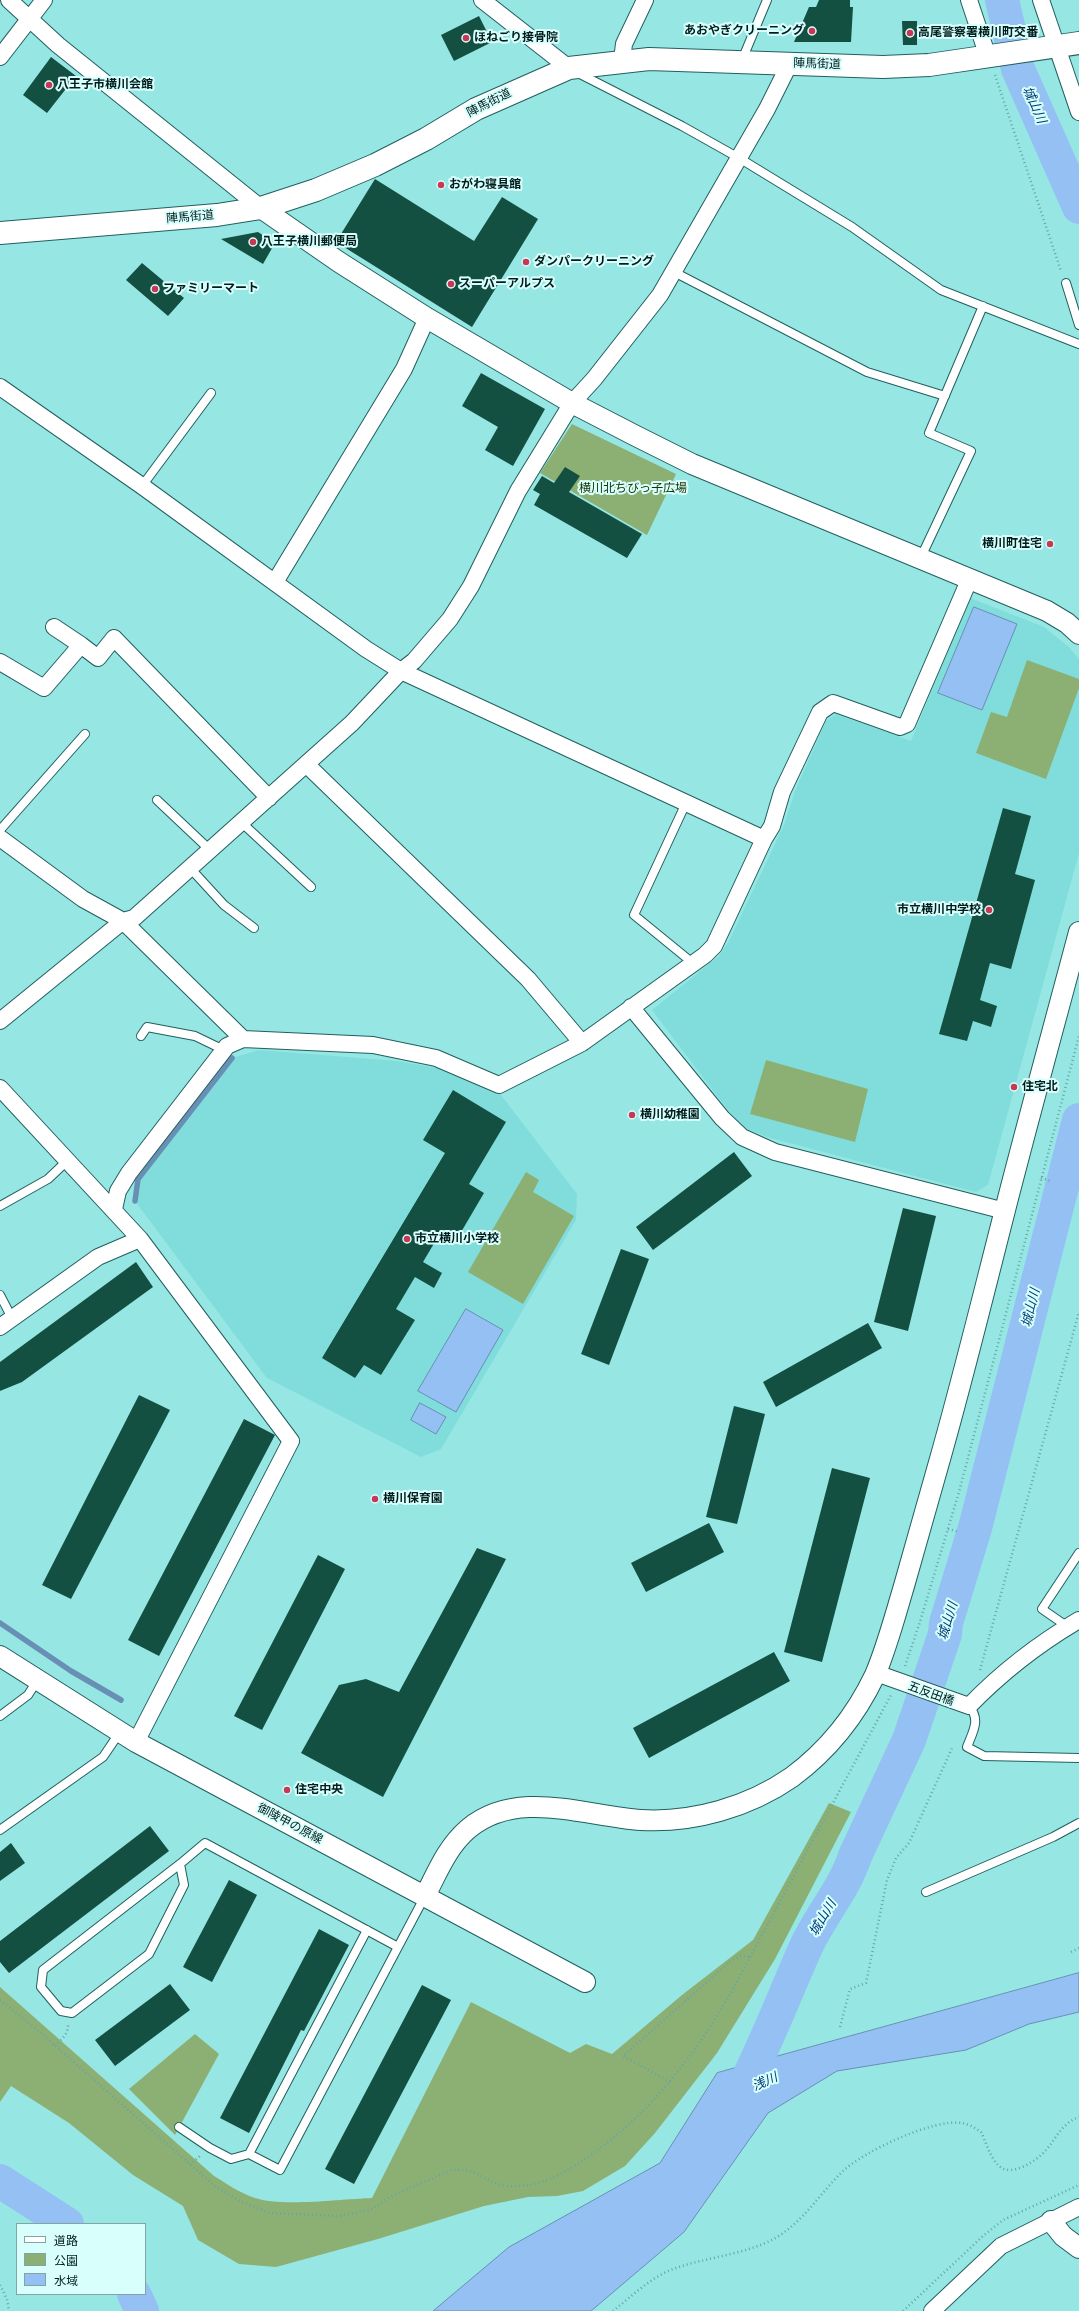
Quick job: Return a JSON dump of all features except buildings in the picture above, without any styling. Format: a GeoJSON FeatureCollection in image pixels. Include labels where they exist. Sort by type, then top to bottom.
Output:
{"type":"FeatureCollection","features":[{"type":"Feature","properties":{"kind":"main road"},"geometry":{"type":"LineString","coordinates":[[1056,47],[1079,43]]}},
{"type":"Feature","properties":{"kind":"main road","name":"陣馬街道"},"geometry":{"type":"LineString","coordinates":[[0,233],[217,215],[261,208],[316,190],[376,165],[426,139],[476,109],[569,68],[622,60],[649,59],[883,67],[929,65],[1056,47]]}},
{"type":"Feature","properties":{"kind":"street"},"geometry":{"type":"LineString","coordinates":[[9,0],[31,18],[58,45],[261,208],[339,262],[427,318],[572,402],[692,464],[921,557],[1047,611],[1067,623],[1079,634]]}},
{"type":"Feature","properties":{"kind":"street"},"geometry":{"type":"LineString","coordinates":[[0,57],[44,0]]}},
{"type":"Feature","properties":{"kind":"street"},"geometry":{"type":"LineString","coordinates":[[482,0],[569,68]]}},
{"type":"Feature","properties":{"kind":"street"},"geometry":{"type":"LineString","coordinates":[[622,60],[624,44],[644,0]]}},
{"type":"Feature","properties":{"kind":"street"},"geometry":{"type":"LineString","coordinates":[[969,0],[991,57]]}},
{"type":"Feature","properties":{"kind":"street"},"geometry":{"type":"LineString","coordinates":[[1041,0],[1079,112]]}},
{"type":"Feature","properties":{"kind":"street"},"geometry":{"type":"LineString","coordinates":[[0,1021],[123,922],[134,918],[191,869],[210,850],[307,765],[352,723],[402,671],[414,661],[450,619],[471,586],[518,491],[572,402],[642,320],[674,272],[767,109],[790,63]]}},
{"type":"Feature","properties":{"kind":"street"},"geometry":{"type":"LineString","coordinates":[[275,582],[404,369],[427,318]]}},
{"type":"Feature","properties":{"kind":"street"},"geometry":{"type":"LineString","coordinates":[[0,387],[142,486],[366,649],[402,671],[764,839]]}},
{"type":"Feature","properties":{"kind":"street"},"geometry":{"type":"LineString","coordinates":[[114,1209],[118,1191],[129,1173],[227,1046],[243,1039],[374,1045],[436,1058],[499,1085],[582,1043],[694,964],[714,946],[764,839],[772,826],[782,792],[820,712],[833,703],[900,727],[907,724],[970,578]]}},
{"type":"Feature","properties":{"kind":"street"},"geometry":{"type":"LineString","coordinates":[[54,628],[98,658],[114,638],[269,798]]}},
{"type":"Feature","properties":{"kind":"street"},"geometry":{"type":"LineString","coordinates":[[0,662],[44,688],[81,645]]}},
{"type":"Feature","properties":{"kind":"street"},"geometry":{"type":"LineString","coordinates":[[307,765],[528,979],[582,1043]]}},
{"type":"Feature","properties":{"kind":"street"},"geometry":{"type":"LineString","coordinates":[[0,838],[83,899],[123,922],[243,1039]]}},
{"type":"Feature","properties":{"kind":"street"},"geometry":{"type":"LineString","coordinates":[[425,1896],[452,1845],[474,1825],[488,1816],[504,1810],[526,1806],[643,1820],[679,1819],[705,1815],[761,1795],[791,1777],[830,1742],[849,1719],[876,1673],[893,1623],[961,1386],[1004,1211],[1079,932]]}},
{"type":"Feature","properties":{"kind":"street"},"geometry":{"type":"LineString","coordinates":[[631,1007],[722,1118],[742,1138],[775,1152],[1004,1211]]}},
{"type":"Feature","properties":{"kind":"street"},"geometry":{"type":"LineString","coordinates":[[0,1088],[67,1161],[114,1209],[140,1239],[291,1441],[128,1737]]}},
{"type":"Feature","properties":{"kind":"street"},"geometry":{"type":"LineString","coordinates":[[7,1324],[98,1257],[140,1239]]}},
{"type":"Feature","properties":{"kind":"street"},"geometry":{"type":"LineString","coordinates":[[966,1706],[995,1680],[1034,1649],[1074,1624]]}},
{"type":"Feature","properties":{"kind":"street","name":"御陵甲の原線"},"geometry":{"type":"LineString","coordinates":[[0,1656],[37,1681],[128,1737],[585,1982]]}},
{"type":"Feature","properties":{"kind":"street","name":"五反田橋"},"geometry":{"type":"LineString","coordinates":[[876,1673],[966,1706]]}},
{"type":"Feature","properties":{"kind":"street"},"geometry":{"type":"LineString","coordinates":[[940,2308],[1001,2246],[1017,2236],[1079,2207]]}},
{"type":"Feature","properties":{"kind":"street"},"geometry":{"type":"LineString","coordinates":[[1051,2221],[1062,2236],[1079,2248]]}},
{"type":"Feature","properties":{"kind":"lane"},"geometry":{"type":"LineString","coordinates":[[741,62],[767,0]]}},
{"type":"Feature","properties":{"kind":"lane"},"geometry":{"type":"LineString","coordinates":[[569,68],[682,126],[739,158],[852,227],[942,290],[1079,344]]}},
{"type":"Feature","properties":{"kind":"lane"},"geometry":{"type":"LineString","coordinates":[[674,272],[867,372],[945,396]]}},
{"type":"Feature","properties":{"kind":"lane"},"geometry":{"type":"LineString","coordinates":[[1066,283],[1079,325]]}},
{"type":"Feature","properties":{"kind":"lane"},"geometry":{"type":"LineString","coordinates":[[921,557],[971,451],[929,433],[983,306]]}},
{"type":"Feature","properties":{"kind":"lane"},"geometry":{"type":"LineString","coordinates":[[142,486],[211,392]]}},
{"type":"Feature","properties":{"kind":"lane"},"geometry":{"type":"LineString","coordinates":[[0,830],[86,734]]}},
{"type":"Feature","properties":{"kind":"lane"},"geometry":{"type":"LineString","coordinates":[[157,800],[210,850]]}},
{"type":"Feature","properties":{"kind":"lane"},"geometry":{"type":"LineString","coordinates":[[686,803],[634,915],[694,964]]}},
{"type":"Feature","properties":{"kind":"lane"},"geometry":{"type":"LineString","coordinates":[[241,822],[311,887]]}},
{"type":"Feature","properties":{"kind":"lane"},"geometry":{"type":"LineString","coordinates":[[191,869],[224,905],[254,928]]}},
{"type":"Feature","properties":{"kind":"lane"},"geometry":{"type":"LineString","coordinates":[[141,1036],[147,1027],[195,1036],[224,1050]]}},
{"type":"Feature","properties":{"kind":"lane"},"geometry":{"type":"LineString","coordinates":[[0,1206],[48,1179],[67,1161]]}},
{"type":"Feature","properties":{"kind":"lane"},"geometry":{"type":"LineString","coordinates":[[0,1295],[7,1324]]}},
{"type":"Feature","properties":{"kind":"lane"},"geometry":{"type":"LineString","coordinates":[[1074,1624],[1042,1609],[1079,1553]]}},
{"type":"Feature","properties":{"kind":"lane"},"geometry":{"type":"LineString","coordinates":[[0,1716],[28,1695],[37,1681]]}},
{"type":"Feature","properties":{"kind":"lane"},"geometry":{"type":"LineString","coordinates":[[966,1706],[975,1713],[977,1722],[967,1747],[984,1756],[1079,1758]]}},
{"type":"Feature","properties":{"kind":"lane"},"geometry":{"type":"LineString","coordinates":[[0,1830],[103,1757],[128,1737]]}},
{"type":"Feature","properties":{"kind":"lane"},"geometry":{"type":"LineString","coordinates":[[926,1892],[1053,1837],[1079,1823]]}},
{"type":"Feature","properties":{"kind":"lane"},"geometry":{"type":"LineString","coordinates":[[180,1864],[184,1885],[149,1954],[72,2013],[61,2011],[41,1988],[43,1970],[205,1843],[398,1947]]}},
{"type":"Feature","properties":{"kind":"lane"},"geometry":{"type":"LineString","coordinates":[[179,2127],[210,2148],[231,2159],[249,2154],[280,2170],[425,1896]]}},
{"type":"Feature","properties":{"kind":"lane"},"geometry":{"type":"LineString","coordinates":[[249,2154],[367,1930]]}},
{"type":"Feature","properties":{"kind":"path"},"geometry":{"type":"LineString","coordinates":[[991,57],[1066,283]]}},
{"type":"Feature","properties":{"kind":"path"},"geometry":{"type":"LineString","coordinates":[[0,2000],[54,2045],[216,2187],[242,2202],[270,2213],[308,2216],[339,2216],[370,2210],[390,2197],[449,2171],[459,2169],[468,2169],[505,2186],[532,2185],[570,2169],[625,2130],[670,2082],[715,2020],[899,1682],[920,1626],[948,1529],[1040,1178],[1079,1036]]}},
{"type":"Feature","properties":{"kind":"path"},"geometry":{"type":"LineString","coordinates":[[1040,1178],[1051,1181]]}},
{"type":"Feature","properties":{"kind":"path"},"geometry":{"type":"LineString","coordinates":[[978,1676],[1079,1312]]}},
{"type":"Feature","properties":{"kind":"path"},"geometry":{"type":"LineString","coordinates":[[948,1529],[959,1532]]}},
{"type":"Feature","properties":{"kind":"path"},"geometry":{"type":"LineString","coordinates":[[840,2027],[850,1989],[866,1983],[887,1880],[893,1865],[896,1858],[909,1843],[942,1775],[956,1738]]}},
{"type":"Feature","properties":{"kind":"path"},"geometry":{"type":"LineString","coordinates":[[1071,1952],[1079,1948]]}},
{"type":"Feature","properties":{"kind":"path"},"geometry":{"type":"LineString","coordinates":[[670,2082],[623,2056],[732,1960],[741,1956],[750,1957]]}},
{"type":"Feature","properties":{"kind":"path"},"geometry":{"type":"LineString","coordinates":[[54,2045],[61,2040],[68,2030],[68,2012]]}},
{"type":"Feature","properties":{"kind":"path"},"geometry":{"type":"LineString","coordinates":[[613,2311],[652,2281],[674,2269],[738,2251],[776,2238],[800,2219],[844,2170],[854,2162],[887,2144],[932,2127],[948,2123],[962,2123],[981,2132],[999,2167],[1007,2170],[1015,2169],[1036,2160],[1046,2151],[1064,2126],[1079,2118]]}},
{"type":"Feature","properties":{"kind":"path"},"geometry":{"type":"LineString","coordinates":[[0,2285],[7,2299],[9,2311]]}},
{"type":"Feature","properties":{"kind":"shaded area"},"geometry":{"type":"Polygon","coordinates":[[[970,598],[1044,627],[1069,647],[1079,659],[1079,853],[988,1185],[976,1192],[770,1138],[745,1128],[727,1109],[652,1010],[719,956],[729,941],[784,825],[795,791],[826,721],[836,714],[911,741],[970,598]]]}},
{"type":"Feature","properties":{"kind":"shaded area"},"geometry":{"type":"Polygon","coordinates":[[[259,1050],[397,1061],[443,1069],[501,1095],[577,1194],[576,1220],[441,1449],[421,1457],[267,1378],[135,1201],[138,1179],[232,1058],[259,1050]]]}},
{"type":"Feature","properties":{"kind":"green space","name":"横川北ちびっ子広場"},"geometry":{"type":"Polygon","coordinates":[[[572,424],[676,474],[647,535],[540,473],[572,424]]]}},
{"type":"Feature","properties":{"kind":"green space"},"geometry":{"type":"Polygon","coordinates":[[[1027,660],[1079,679],[1079,688],[1046,779],[976,753],[991,712],[1007,717],[1027,660]]]}},
{"type":"Feature","properties":{"kind":"green space"},"geometry":{"type":"Polygon","coordinates":[[[766,1060],[868,1089],[855,1142],[750,1114],[766,1060]]]}},
{"type":"Feature","properties":{"kind":"green space"},"geometry":{"type":"Polygon","coordinates":[[[526,1172],[539,1180],[533,1192],[574,1216],[523,1304],[468,1272],[526,1172]]]}},
{"type":"Feature","properties":{"kind":"green space"},"geometry":{"type":"Polygon","coordinates":[[[829,1803],[851,1812],[775,1959],[717,2053],[655,2133],[625,2166],[583,2191],[557,2196],[528,2197],[484,2206],[378,2239],[276,2267],[239,2264],[198,2240],[183,2206],[133,2175],[69,2123],[11,2086],[0,2102],[0,1987],[214,2176],[244,2194],[266,2201],[280,2202],[312,2202],[372,2198],[471,2002],[570,2053],[586,2044],[612,2054],[682,1995],[753,1940],[829,1803]]]}},
{"type":"Feature","properties":{"kind":"green space"},"geometry":{"type":"Polygon","coordinates":[[[195,2034],[219,2054],[175,2135],[129,2089],[195,2034]]]}},
{"type":"Feature","properties":{"kind":"water"},"geometry":{"type":"Polygon","coordinates":[[[974,607],[1017,624],[982,710],[938,693],[974,607]]]}},
{"type":"Feature","properties":{"kind":"water"},"geometry":{"type":"Polygon","coordinates":[[[466,1309],[503,1330],[456,1412],[418,1391],[466,1309]]]}},
{"type":"Feature","properties":{"kind":"water"},"geometry":{"type":"Polygon","coordinates":[[[420,1403],[446,1417],[436,1434],[411,1420],[420,1403]]]}},
{"type":"Feature","properties":{"kind":"water","name":"浅川"},"geometry":{"type":"Polygon","coordinates":[[[1079,1973],[1079,2012],[1029,2024],[966,2050],[837,2071],[768,2113],[684,2232],[591,2311],[433,2311],[509,2247],[660,2163],[717,2073],[1079,1973]]]}},
{"type":"Feature","properties":{"kind":"waterway","name":"城山川"},"geometry":{"type":"LineString","coordinates":[[1002,0],[1018,69],[1079,207]]}},
{"type":"Feature","properties":{"kind":"waterway"},"geometry":{"type":"LineString","coordinates":[[135,1201],[138,1179],[232,1058]]}},
{"type":"Feature","properties":{"kind":"waterway","name":"城山川"},"geometry":{"type":"LineString","coordinates":[[735,2104],[763,2047],[805,1949],[845,1880],[909,1740],[945,1634],[946,1623],[975,1528],[1079,1120]]}},
{"type":"Feature","properties":{"kind":"waterway"},"geometry":{"type":"LineString","coordinates":[[0,1623],[71,1671],[121,1700]]}},
{"type":"Feature","properties":{"kind":"waterway"},"geometry":{"type":"LineString","coordinates":[[0,2181],[65,2223]]}},
{"type":"Feature","properties":{"kind":"waterway"},"geometry":{"type":"LineString","coordinates":[[134,2295],[142,2311]]}},
{"type":"Feature","properties":{"kind":"place","name":"あおやぎクリーニング"},"geometry":{"type":"Point","coordinates":[812,31]}},
{"type":"Feature","properties":{"kind":"place","name":"高尾警察署横川町交番"},"geometry":{"type":"Point","coordinates":[910,33]}},
{"type":"Feature","properties":{"kind":"place","name":"ほねごり接骨院"},"geometry":{"type":"Point","coordinates":[466,38]}},
{"type":"Feature","properties":{"kind":"place","name":"八王子市横川会館"},"geometry":{"type":"Point","coordinates":[49,85]}},
{"type":"Feature","properties":{"kind":"place","name":"おがわ寝具館"},"geometry":{"type":"Point","coordinates":[441,185]}},
{"type":"Feature","properties":{"kind":"place","name":"八王子横川郵便局"},"geometry":{"type":"Point","coordinates":[253,242]}},
{"type":"Feature","properties":{"kind":"place","name":"ダンパークリーニング"},"geometry":{"type":"Point","coordinates":[526,262]}},
{"type":"Feature","properties":{"kind":"place","name":"スーパーアルプス"},"geometry":{"type":"Point","coordinates":[451,284]}},
{"type":"Feature","properties":{"kind":"place","name":"ファミリーマート"},"geometry":{"type":"Point","coordinates":[155,289]}},
{"type":"Feature","properties":{"kind":"place","name":"横川町住宅"},"geometry":{"type":"Point","coordinates":[1050,544]}},
{"type":"Feature","properties":{"kind":"place","name":"市立横川中学校"},"geometry":{"type":"Point","coordinates":[989,910]}},
{"type":"Feature","properties":{"kind":"place","name":"住宅北"},"geometry":{"type":"Point","coordinates":[1014,1087]}},
{"type":"Feature","properties":{"kind":"place","name":"横川幼稚園"},"geometry":{"type":"Point","coordinates":[632,1115]}},
{"type":"Feature","properties":{"kind":"place","name":"市立横川小学校"},"geometry":{"type":"Point","coordinates":[407,1239]}},
{"type":"Feature","properties":{"kind":"place","name":"横川保育園"},"geometry":{"type":"Point","coordinates":[375,1499]}},
{"type":"Feature","properties":{"kind":"place","name":"住宅中央"},"geometry":{"type":"Point","coordinates":[287,1790]}}]}
